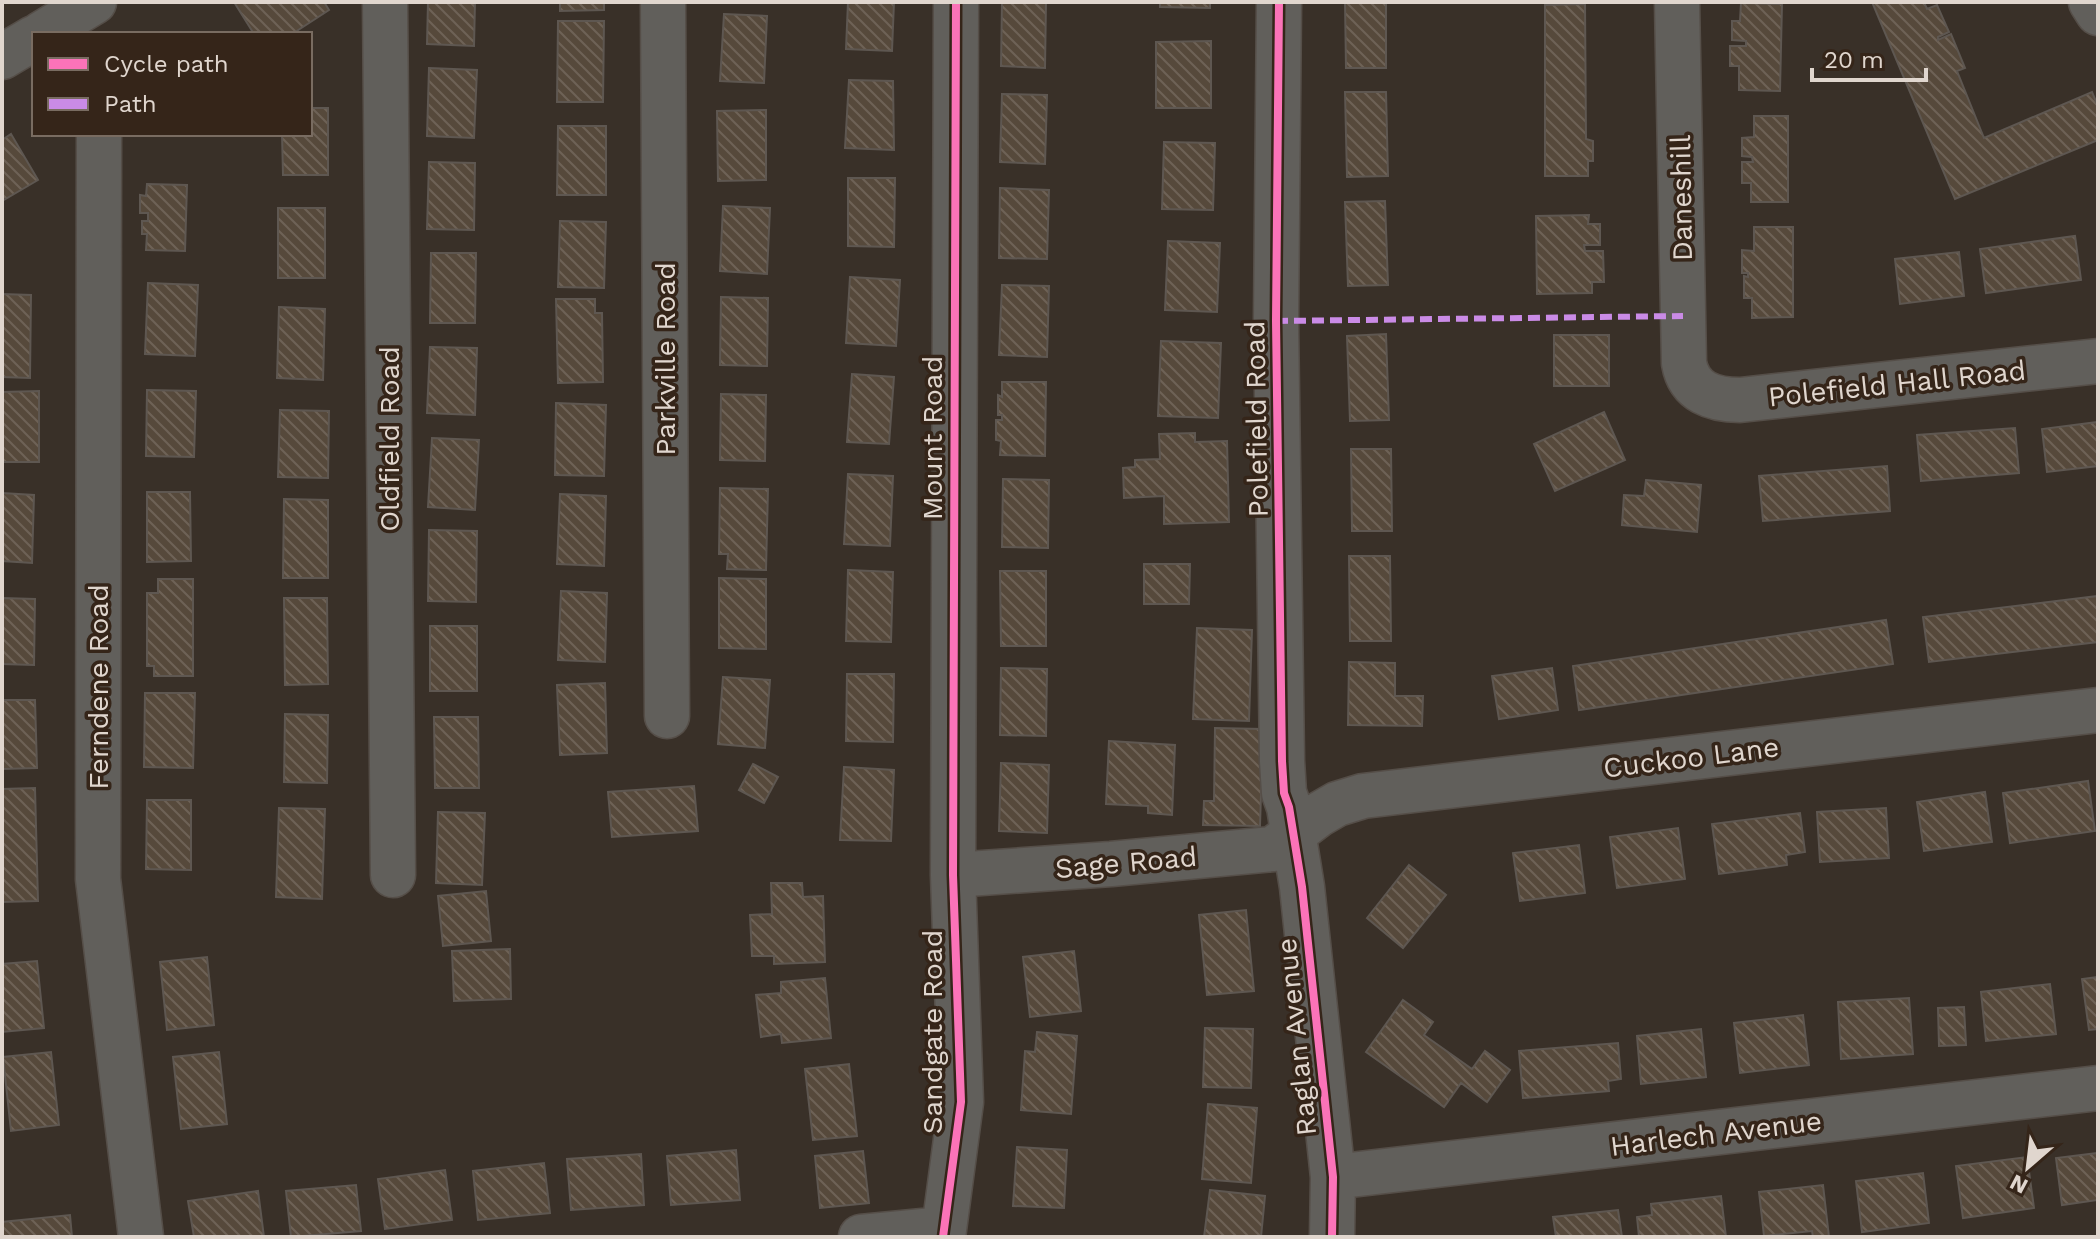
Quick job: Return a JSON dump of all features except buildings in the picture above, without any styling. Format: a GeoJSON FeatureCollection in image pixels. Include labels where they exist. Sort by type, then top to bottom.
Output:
{"type":"FeatureCollection","features":[{"type":"Feature","properties":{"kind":"street","name":"Oldfield Road"},"geometry":{"type":"LineString","coordinates":[[385,2],[393,875]]}},
{"type":"Feature","properties":{"kind":"street","name":"Parkville Road"},"geometry":{"type":"LineString","coordinates":[[663,2],[667,716]]}},
{"type":"Feature","properties":{"kind":"street","name":"Mount Road"},"geometry":{"type":"LineString","coordinates":[[953,875],[956,2]]}},
{"type":"Feature","properties":{"kind":"street","name":"Polefield Road"},"geometry":{"type":"LineString","coordinates":[[1279,2],[1276,321],[1282,745],[1284,793],[1294,834]]}},
{"type":"Feature","properties":{"kind":"street","name":"Daneshill"},"geometry":{"type":"LineString","coordinates":[[1677,2],[1684,363],[1688,379],[1697,389]]}},
{"type":"Feature","properties":{"kind":"street"},"geometry":{"type":"LineString","coordinates":[[2091,2],[2098,13]]}},
{"type":"Feature","properties":{"kind":"street"},"geometry":{"type":"LineString","coordinates":[[2,57],[32,39]]}},
{"type":"Feature","properties":{"kind":"street","name":"Ferndene Road"},"geometry":{"type":"LineString","coordinates":[[99,136],[98,879],[141,1237]]}},
{"type":"Feature","properties":{"kind":"street","name":"Polefield Hall Road"},"geometry":{"type":"LineString","coordinates":[[1697,389],[1726,400],[1740,400],[2098,361]]}},
{"type":"Feature","properties":{"kind":"street","name":"Cuckoo Lane"},"geometry":{"type":"LineString","coordinates":[[1294,834],[1337,804],[1363,796],[2098,710]]}},
{"type":"Feature","properties":{"kind":"street","name":"Sage Road"},"geometry":{"type":"LineString","coordinates":[[953,875],[1273,849],[1294,834]]}},
{"type":"Feature","properties":{"kind":"street","name":"Raglan Avenue"},"geometry":{"type":"LineString","coordinates":[[1294,834],[1333,1177],[1332,1237]]}},
{"type":"Feature","properties":{"kind":"street","name":"Sandgate Road"},"geometry":{"type":"LineString","coordinates":[[944,1233],[961,1102],[953,875]]}},
{"type":"Feature","properties":{"kind":"street","name":"Harlech Avenue"},"geometry":{"type":"LineString","coordinates":[[1333,1177],[2098,1088]]}},
{"type":"Feature","properties":{"kind":"street"},"geometry":{"type":"LineString","coordinates":[[861,1237],[944,1233]]}},
{"type":"Feature","properties":{"kind":"marked path"},"geometry":{"type":"LineString","coordinates":[[1276,321],[1683,316]]}},
{"type":"Feature","properties":{"kind":"cycle path"},"geometry":{"type":"LineString","coordinates":[[943,1237],[961,1102],[953,875],[956,2]]}},
{"type":"Feature","properties":{"kind":"cycle path"},"geometry":{"type":"LineString","coordinates":[[1279,2],[1276,321],[1282,761],[1284,793],[1302,887],[1333,1177],[1332,1237]]}}]}
